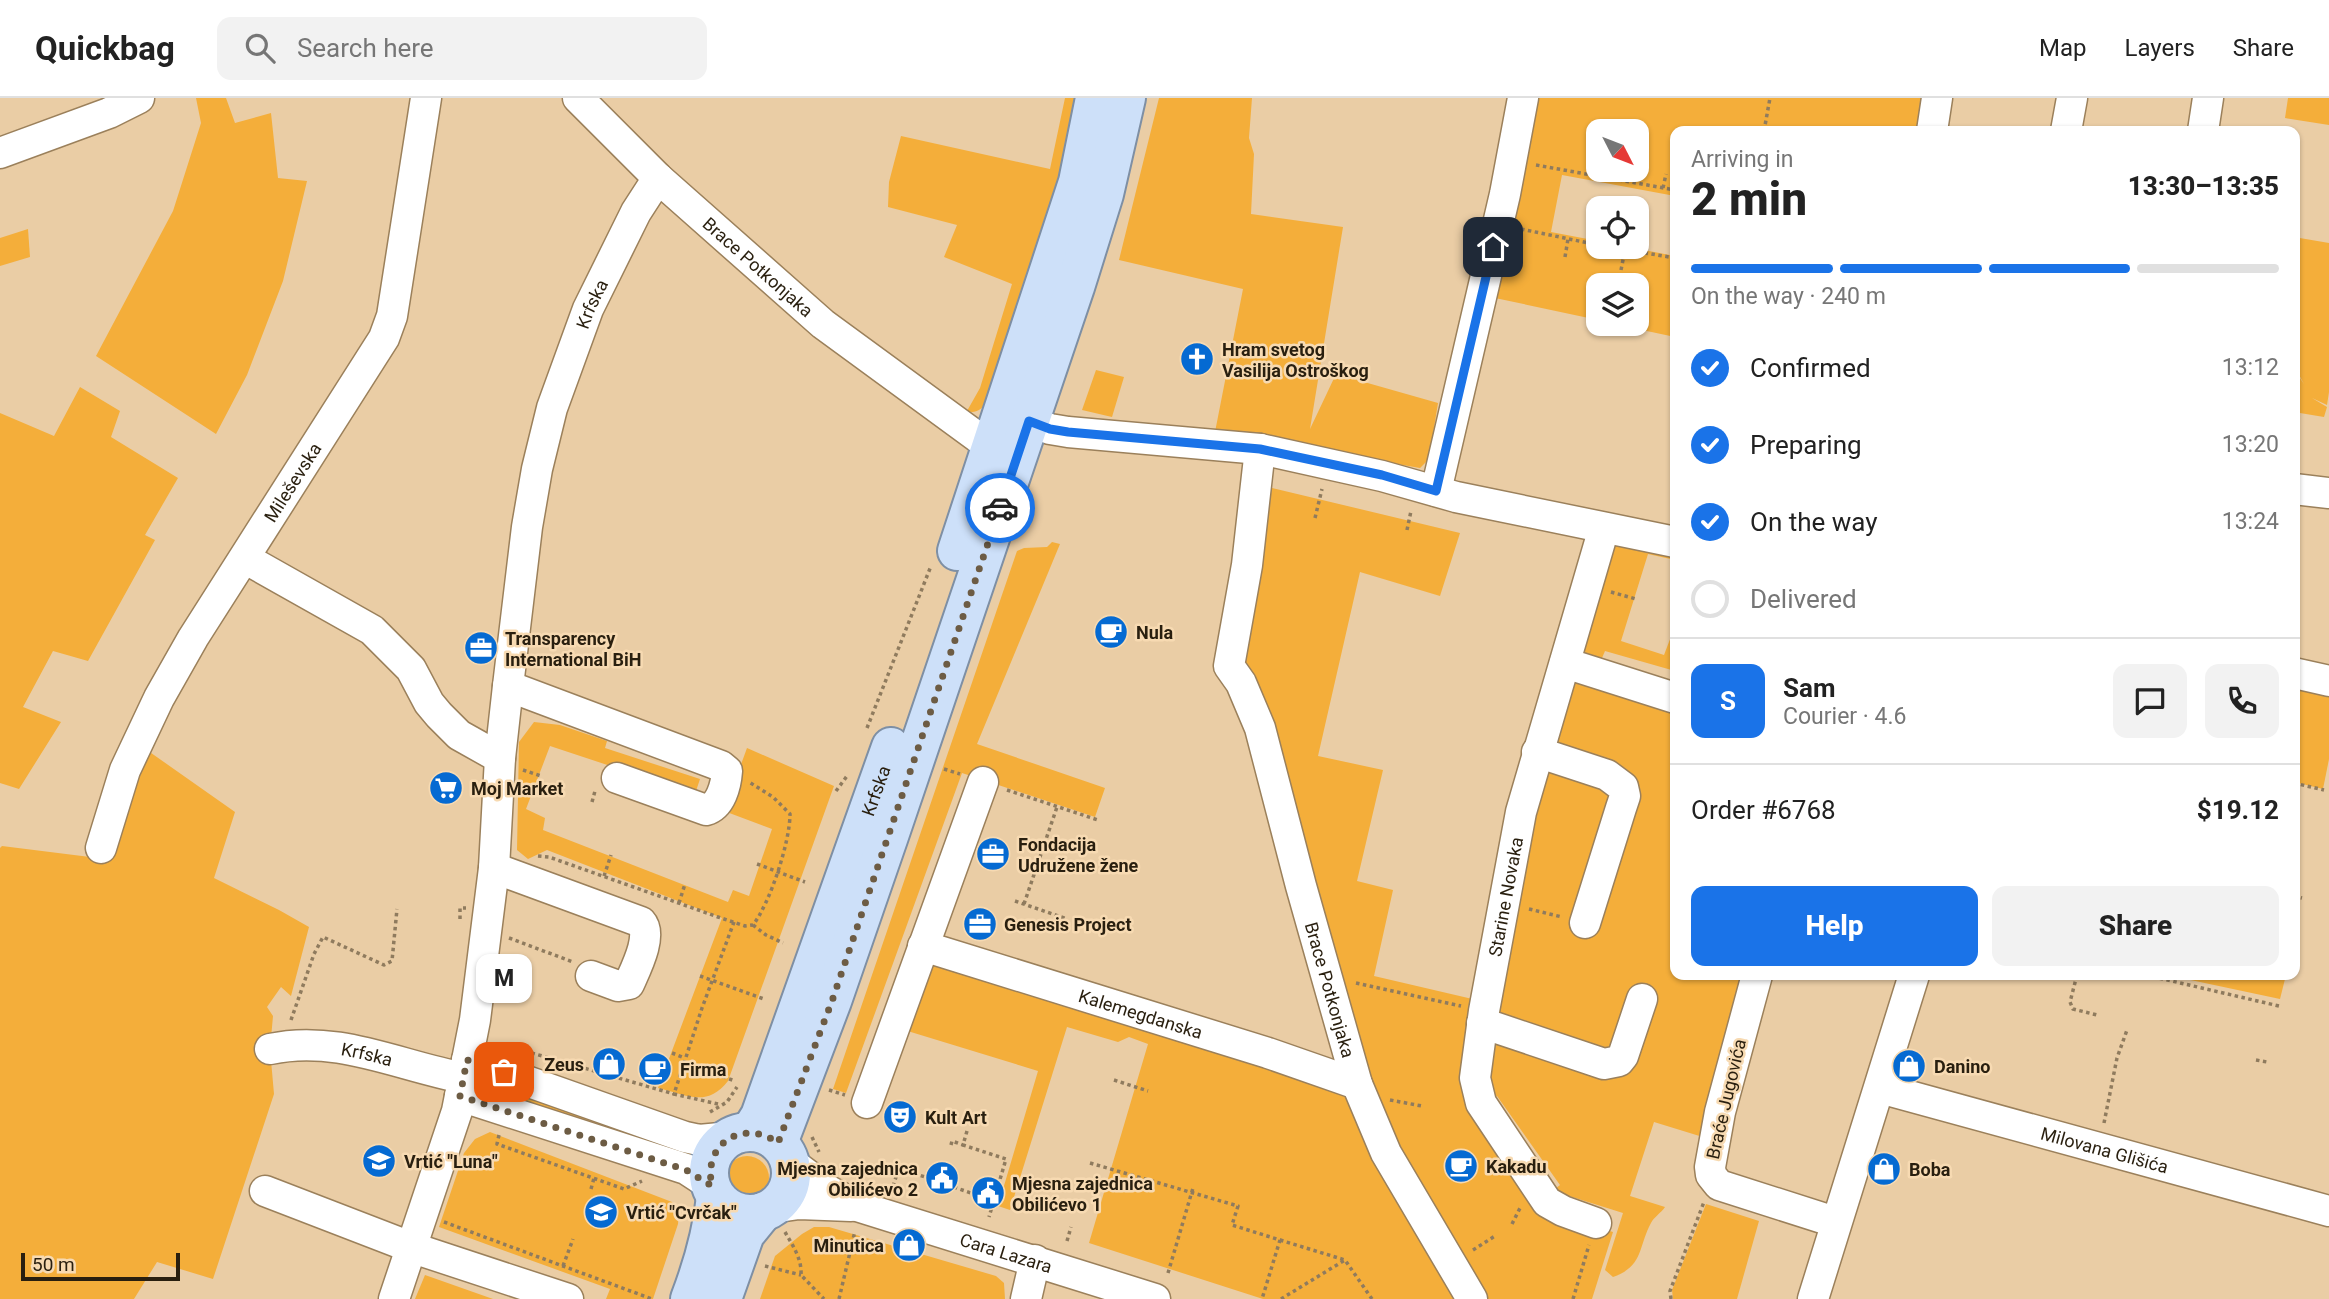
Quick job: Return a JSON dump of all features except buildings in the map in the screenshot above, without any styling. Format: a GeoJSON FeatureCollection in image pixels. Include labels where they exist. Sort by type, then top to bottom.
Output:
{"type":"FeatureCollection","features":[{"type":"Feature","properties":{"kind":"main road","name":"Krfska"},"geometry":{"type":"LineString","coordinates":[[753,1136],[847,874],[1013,385],[1079,179],[1096,98]]}},
{"type":"Feature","properties":{"kind":"main road","name":"Krfska"},"geometry":{"type":"LineString","coordinates":[[753,1136],[880,861],[1104,194],[1126,98]]}},
{"type":"Feature","properties":{"kind":"main road"},"geometry":{"type":"LineString","coordinates":[[690,1299],[713,1228],[714,1191],[709,1176],[712,1159],[716,1150],[753,1136],[791,1173],[790,1182],[773,1217],[745,1234],[722,1299]]}},
{"type":"Feature","properties":{"kind":"main road"},"geometry":{"type":"LineString","coordinates":[[714,1191],[733,1210],[773,1217]]}},
{"type":"Feature","properties":{"kind":"street"},"geometry":{"type":"LineString","coordinates":[[0,153],[106,105],[139,98]]}},
{"type":"Feature","properties":{"kind":"street","name":"Mileševska"},"geometry":{"type":"LineString","coordinates":[[101,848],[125,771],[159,698],[193,638],[246,559],[384,338],[392,316],[426,98]]}},
{"type":"Feature","properties":{"kind":"street","name":"Brace Potkonjaka"},"geometry":{"type":"LineString","coordinates":[[578,98],[658,178],[823,324],[991,447]]}},
{"type":"Feature","properties":{"kind":"street"},"geometry":{"type":"LineString","coordinates":[[1424,499],[1505,194],[1523,98]]}},
{"type":"Feature","properties":{"kind":"street"},"geometry":{"type":"LineString","coordinates":[[1933,126],[1937,98]]}},
{"type":"Feature","properties":{"kind":"street"},"geometry":{"type":"LineString","coordinates":[[2067,126],[2072,98]]}},
{"type":"Feature","properties":{"kind":"street"},"geometry":{"type":"LineString","coordinates":[[2204,126],[2208,98]]}},
{"type":"Feature","properties":{"kind":"street","name":"Krfska"},"geometry":{"type":"LineString","coordinates":[[394,1299],[413,1248],[464,1078],[475,1020],[507,763],[508,686],[527,527],[537,468],[552,408],[588,309],[636,212],[658,178]]}},
{"type":"Feature","properties":{"kind":"street"},"geometry":{"type":"LineString","coordinates":[[951,418],[964,423],[980,424],[1002,404],[1013,385]]}},
{"type":"Feature","properties":{"kind":"street"},"geometry":{"type":"LineString","coordinates":[[1029,421],[1068,432],[1260,449],[1382,475],[1424,499],[1457,498],[1670,541]]}},
{"type":"Feature","properties":{"kind":"street","name":"Brace Potkonjaka"},"geometry":{"type":"LineString","coordinates":[[1260,449],[1247,565],[1229,666],[1241,683],[1260,728],[1357,1084],[1385,1153],[1472,1299]]}},
{"type":"Feature","properties":{"kind":"street"},"geometry":{"type":"LineString","coordinates":[[2300,490],[2329,494]]}},
{"type":"Feature","properties":{"kind":"street","name":"Starine Novaka"},"geometry":{"type":"LineString","coordinates":[[1596,1223],[1547,1202],[1481,1103],[1475,1078],[1483,1017],[1521,812],[1604,528]]}},
{"type":"Feature","properties":{"kind":"street"},"geometry":{"type":"LineString","coordinates":[[246,559],[372,630],[411,669],[429,703],[439,715],[467,740],[507,763]]}},
{"type":"Feature","properties":{"kind":"street"},"geometry":{"type":"LineString","coordinates":[[1565,663],[1670,696]]}},
{"type":"Feature","properties":{"kind":"street"},"geometry":{"type":"LineString","coordinates":[[2300,674],[2329,681]]}},
{"type":"Feature","properties":{"kind":"street"},"geometry":{"type":"LineString","coordinates":[[508,686],[721,766],[727,772],[718,802],[706,810],[606,783]]}},
{"type":"Feature","properties":{"kind":"street"},"geometry":{"type":"LineString","coordinates":[[1537,752],[1607,775],[1623,786],[1625,796],[1622,807],[1585,923]]}},
{"type":"Feature","properties":{"kind":"street"},"geometry":{"type":"LineString","coordinates":[[867,1103],[983,782]]}},
{"type":"Feature","properties":{"kind":"street"},"geometry":{"type":"LineString","coordinates":[[494,868],[645,925],[646,938],[629,984],[618,986],[591,976]]}},
{"type":"Feature","properties":{"kind":"street","name":"Kalemegdanska"},"geometry":{"type":"LineString","coordinates":[[923,946],[1268,1053],[1357,1084]]}},
{"type":"Feature","properties":{"kind":"street","name":"Braće Jugovića"},"geometry":{"type":"LineString","coordinates":[[1757,980],[1720,1112],[1710,1167],[1712,1178],[1719,1185],[1835,1222]]}},
{"type":"Feature","properties":{"kind":"street"},"geometry":{"type":"LineString","coordinates":[[1813,1299],[1912,980]]}},
{"type":"Feature","properties":{"kind":"street"},"geometry":{"type":"LineString","coordinates":[[1483,1017],[1591,1060],[1611,1064],[1623,1056],[1642,999]]}},
{"type":"Feature","properties":{"kind":"street","name":"Krfska"},"geometry":{"type":"LineString","coordinates":[[279,1039],[292,1044],[311,1043],[346,1048],[699,1140],[753,1136]]}},
{"type":"Feature","properties":{"kind":"street","name":"Krfska"},"geometry":{"type":"LineString","coordinates":[[464,1078],[686,1170],[714,1191]]}},
{"type":"Feature","properties":{"kind":"street","name":"Milovana Glišića"},"geometry":{"type":"LineString","coordinates":[[1880,1088],[2329,1211]]}},
{"type":"Feature","properties":{"kind":"street","name":"Cara Lazara"},"geometry":{"type":"LineString","coordinates":[[753,1136],[829,1191],[856,1219]]}},
{"type":"Feature","properties":{"kind":"street"},"geometry":{"type":"LineString","coordinates":[[265,1191],[413,1248],[568,1299]]}},
{"type":"Feature","properties":{"kind":"street","name":"Cara Lazara"},"geometry":{"type":"LineString","coordinates":[[773,1217],[799,1204],[1035,1261],[1162,1286]]}},
{"type":"Feature","properties":{"kind":"street"},"geometry":{"type":"LineString","coordinates":[[1026,1299],[1035,1261]]}},
{"type":"Feature","properties":{"kind":"path"},"geometry":{"type":"LineString","coordinates":[[1766,126],[1770,98]]}},
{"type":"Feature","properties":{"kind":"path"},"geometry":{"type":"LineString","coordinates":[[1534,165],[1586,175]]}},
{"type":"Feature","properties":{"kind":"path"},"geometry":{"type":"LineString","coordinates":[[1663,188],[1666,174]]}},
{"type":"Feature","properties":{"kind":"path"},"geometry":{"type":"LineString","coordinates":[[1628,182],[1670,189]]}},
{"type":"Feature","properties":{"kind":"path"},"geometry":{"type":"LineString","coordinates":[[1509,227],[1586,243]]}},
{"type":"Feature","properties":{"kind":"path"},"geometry":{"type":"LineString","coordinates":[[1565,257],[1567,239]]}},
{"type":"Feature","properties":{"kind":"path"},"geometry":{"type":"LineString","coordinates":[[1649,254],[1670,257]]}},
{"type":"Feature","properties":{"kind":"path"},"geometry":{"type":"LineString","coordinates":[[1621,270],[1623,259]]}},
{"type":"Feature","properties":{"kind":"path"},"geometry":{"type":"LineString","coordinates":[[1315,518],[1323,486]]}},
{"type":"Feature","properties":{"kind":"path"},"geometry":{"type":"LineString","coordinates":[[1407,530],[1424,499]]}},
{"type":"Feature","properties":{"kind":"path"},"geometry":{"type":"LineString","coordinates":[[863,740],[933,561]]}},
{"type":"Feature","properties":{"kind":"path"},"geometry":{"type":"LineString","coordinates":[[507,763],[541,776]]}},
{"type":"Feature","properties":{"kind":"path"},"geometry":{"type":"LineString","coordinates":[[938,767],[1098,820]]}},
{"type":"Feature","properties":{"kind":"path"},"geometry":{"type":"LineString","coordinates":[[727,772],[773,797],[790,814],[790,832],[763,908],[753,925]]}},
{"type":"Feature","properties":{"kind":"path"},"geometry":{"type":"LineString","coordinates":[[836,792],[849,774]]}},
{"type":"Feature","properties":{"kind":"path"},"geometry":{"type":"LineString","coordinates":[[592,802],[606,783]]}},
{"type":"Feature","properties":{"kind":"path"},"geometry":{"type":"LineString","coordinates":[[2300,784],[2324,790]]}},
{"type":"Feature","properties":{"kind":"path"},"geometry":{"type":"LineString","coordinates":[[1024,904],[1057,807]]}},
{"type":"Feature","properties":{"kind":"path"},"geometry":{"type":"LineString","coordinates":[[534,860],[540,855],[549,857],[734,922],[753,925],[783,943]]}},
{"type":"Feature","properties":{"kind":"path"},"geometry":{"type":"LineString","coordinates":[[604,876],[611,855]]}},
{"type":"Feature","properties":{"kind":"path"},"geometry":{"type":"LineString","coordinates":[[757,864],[806,882]]}},
{"type":"Feature","properties":{"kind":"path"},"geometry":{"type":"LineString","coordinates":[[679,903],[685,884]]}},
{"type":"Feature","properties":{"kind":"path"},"geometry":{"type":"LineString","coordinates":[[1015,901],[1067,919]]}},
{"type":"Feature","properties":{"kind":"path"},"geometry":{"type":"LineString","coordinates":[[1503,903],[1585,923]]}},
{"type":"Feature","properties":{"kind":"path"},"geometry":{"type":"LineString","coordinates":[[279,1039],[323,937],[384,965],[390,964],[396,946],[397,909]]}},
{"type":"Feature","properties":{"kind":"path"},"geometry":{"type":"LineString","coordinates":[[674,1094],[734,922]]}},
{"type":"Feature","properties":{"kind":"path"},"geometry":{"type":"LineString","coordinates":[[503,936],[569,959],[591,976]]}},
{"type":"Feature","properties":{"kind":"path"},"geometry":{"type":"LineString","coordinates":[[361,954],[361,962]]}},
{"type":"Feature","properties":{"kind":"path"},"geometry":{"type":"LineString","coordinates":[[700,976],[764,999]]}},
{"type":"Feature","properties":{"kind":"path"},"geometry":{"type":"LineString","coordinates":[[1327,976],[1483,1017]]}},
{"type":"Feature","properties":{"kind":"path"},"geometry":{"type":"LineString","coordinates":[[2076,980],[2070,1002],[2073,1009],[2097,1015]]}},
{"type":"Feature","properties":{"kind":"path"},"geometry":{"type":"LineString","coordinates":[[2167,980],[2279,1006]]}},
{"type":"Feature","properties":{"kind":"path"},"geometry":{"type":"LineString","coordinates":[[766,1008],[771,995]]}},
{"type":"Feature","properties":{"kind":"path"},"geometry":{"type":"LineString","coordinates":[[2099,1149],[2117,1058],[2127,1030]]}},
{"type":"Feature","properties":{"kind":"path"},"geometry":{"type":"LineString","coordinates":[[516,1048],[674,1094],[753,1136]]}},
{"type":"Feature","properties":{"kind":"path"},"geometry":{"type":"LineString","coordinates":[[672,1053],[735,1081]]}},
{"type":"Feature","properties":{"kind":"path"},"geometry":{"type":"LineString","coordinates":[[2256,1060],[2267,1062]]}},
{"type":"Feature","properties":{"kind":"path"},"geometry":{"type":"LineString","coordinates":[[701,1114],[713,1111],[727,1102],[742,1076]]}},
{"type":"Feature","properties":{"kind":"path"},"geometry":{"type":"LineString","coordinates":[[1114,1080],[1148,1091]]}},
{"type":"Feature","properties":{"kind":"path"},"geometry":{"type":"LineString","coordinates":[[502,1126],[497,1144],[624,1189],[651,1178]]}},
{"type":"Feature","properties":{"kind":"path"},"geometry":{"type":"LineString","coordinates":[[963,1145],[967,1131]]}},
{"type":"Feature","properties":{"kind":"path"},"geometry":{"type":"LineString","coordinates":[[951,1145],[953,1141],[1006,1159],[989,1217]]}},
{"type":"Feature","properties":{"kind":"path"},"geometry":{"type":"LineString","coordinates":[[1090,1163],[1193,1190],[1238,1206],[1232,1225],[1345,1260],[1372,1299]]}},
{"type":"Feature","properties":{"kind":"path"},"geometry":{"type":"LineString","coordinates":[[893,1186],[899,1168],[993,1201]]}},
{"type":"Feature","properties":{"kind":"path"},"geometry":{"type":"LineString","coordinates":[[591,1189],[594,1178]]}},
{"type":"Feature","properties":{"kind":"path"},"geometry":{"type":"LineString","coordinates":[[1671,1299],[1670,1291],[1712,1178]]}},
{"type":"Feature","properties":{"kind":"path"},"geometry":{"type":"LineString","coordinates":[[1162,1286],[1193,1190]]}},
{"type":"Feature","properties":{"kind":"path"},"geometry":{"type":"LineString","coordinates":[[433,1217],[652,1299]]}},
{"type":"Feature","properties":{"kind":"path"},"geometry":{"type":"LineString","coordinates":[[773,1217],[796,1250],[801,1267],[800,1275]]}},
{"type":"Feature","properties":{"kind":"path"},"geometry":{"type":"LineString","coordinates":[[839,1299],[856,1219]]}},
{"type":"Feature","properties":{"kind":"path"},"geometry":{"type":"LineString","coordinates":[[1573,1299],[1596,1223]]}},
{"type":"Feature","properties":{"kind":"path"},"geometry":{"type":"LineString","coordinates":[[1067,1241],[1071,1227]]}},
{"type":"Feature","properties":{"kind":"path"},"geometry":{"type":"LineString","coordinates":[[563,1266],[573,1240]]}},
{"type":"Feature","properties":{"kind":"path"},"geometry":{"type":"LineString","coordinates":[[1262,1299],[1280,1240]]}},
{"type":"Feature","properties":{"kind":"path"},"geometry":{"type":"LineString","coordinates":[[1281,1299],[1345,1260]]}},
{"type":"Feature","properties":{"kind":"path"},"geometry":{"type":"LineString","coordinates":[[763,1265],[800,1275],[824,1299]]}},
{"type":"Feature","properties":{"kind":"shaded area"},"geometry":{"type":"Polygon","coordinates":[[[196,98],[226,98],[235,123],[271,113],[278,178],[307,181],[283,281],[247,375],[216,434],[96,356],[173,211],[201,123],[196,98]]]}},
{"type":"Feature","properties":{"kind":"shaded area"},"geometry":{"type":"Polygon","coordinates":[[[1065,98],[1083,98],[1079,116],[986,403],[978,411],[967,411],[980,388],[1012,284],[944,257],[957,225],[888,207],[889,182],[901,136],[1050,169],[1065,98]]]}},
{"type":"Feature","properties":{"kind":"shaded area"},"geometry":{"type":"Polygon","coordinates":[[[1159,98],[1252,98],[1249,138],[1254,154],[1251,214],[1343,227],[1310,429],[1336,374],[1438,403],[1429,459],[1420,468],[1215,432],[1243,289],[1119,260],[1159,98]]]}},
{"type":"Feature","properties":{"kind":"shaded area"},"geometry":{"type":"Polygon","coordinates":[[[1537,98],[1924,98],[1920,126],[1670,126],[1670,195],[1600,182],[1649,182],[1649,119],[1586,119],[1586,179],[1562,175],[1551,232],[1586,239],[1586,259],[1649,259],[1649,251],[1670,255],[1670,336],[1649,331],[1649,273],[1586,273],[1586,317],[1495,298],[1537,98]]]}},
{"type":"Feature","properties":{"kind":"shaded area"},"geometry":{"type":"Polygon","coordinates":[[[2288,98],[2329,98],[2329,125],[2285,118],[2288,98]]]}},
{"type":"Feature","properties":{"kind":"shaded area"},"geometry":{"type":"Polygon","coordinates":[[[28,229],[30,257],[0,266],[0,238],[28,229]]]}},
{"type":"Feature","properties":{"kind":"shaded area"},"geometry":{"type":"Polygon","coordinates":[[[2300,238],[2329,243],[2327,405],[2312,398],[2327,407],[2324,417],[2300,413],[2300,378],[2304,384],[2300,377],[2300,238]]]}},
{"type":"Feature","properties":{"kind":"shaded area"},"geometry":{"type":"Polygon","coordinates":[[[1096,370],[1124,377],[1112,417],[1082,410],[1096,370]]]}},
{"type":"Feature","properties":{"kind":"shaded area"},"geometry":{"type":"Polygon","coordinates":[[[80,387],[120,411],[111,437],[178,478],[145,535],[155,540],[88,661],[53,651],[23,707],[61,722],[19,789],[0,783],[0,413],[54,436],[80,387]]]}},
{"type":"Feature","properties":{"kind":"shaded area"},"geometry":{"type":"Polygon","coordinates":[[[1264,486],[1460,533],[1440,596],[1360,572],[1318,756],[1383,770],[1357,881],[1393,890],[1374,976],[1481,1001],[1471,1072],[1563,1217],[1613,1232],[1592,1299],[1482,1299],[1391,1152],[1235,661],[1264,486]]]}},
{"type":"Feature","properties":{"kind":"shaded area"},"geometry":{"type":"Polygon","coordinates":[[[1052,542],[1060,544],[977,744],[1105,788],[1095,817],[962,773],[846,1093],[833,1089],[1017,551],[1047,547],[1052,542]]]}},
{"type":"Feature","properties":{"kind":"shaded area"},"geometry":{"type":"Polygon","coordinates":[[[1621,543],[1670,552],[1670,559],[1648,554],[1621,641],[1664,655],[1670,639],[1670,670],[1605,651],[1599,665],[1577,658],[1613,547],[1621,543]]]}},
{"type":"Feature","properties":{"kind":"shaded area"},"geometry":{"type":"Polygon","coordinates":[[[1566,670],[1670,707],[1670,980],[1751,980],[1706,1138],[1654,1122],[1630,1196],[1665,1207],[1651,1223],[1639,1255],[1623,1273],[1613,1277],[1605,1270],[1623,1213],[1569,1196],[1564,1210],[1546,1196],[1560,1185],[1497,1096],[1485,1105],[1486,1019],[1566,670]]]}},
{"type":"Feature","properties":{"kind":"shaded area"},"geometry":{"type":"Polygon","coordinates":[[[2300,677],[2329,683],[2329,759],[2323,789],[2300,783],[2300,677]]]}},
{"type":"Feature","properties":{"kind":"shaded area"},"geometry":{"type":"Polygon","coordinates":[[[534,722],[560,725],[607,741],[605,748],[700,779],[695,794],[550,746],[526,809],[545,818],[543,830],[728,902],[733,890],[749,896],[772,829],[724,811],[747,748],[834,786],[728,1081],[712,1094],[704,1097],[687,1096],[658,1088],[722,918],[547,850],[528,859],[517,850],[519,742],[534,722]]]}},
{"type":"Feature","properties":{"kind":"shaded area"},"geometry":{"type":"Polygon","coordinates":[[[144,748],[235,812],[214,878],[309,927],[291,996],[281,987],[267,1007],[273,1016],[270,1049],[274,1094],[213,1279],[157,1262],[134,1299],[0,1299],[0,848],[2,846],[106,859],[144,748]]]}},
{"type":"Feature","properties":{"kind":"shaded area"},"geometry":{"type":"Polygon","coordinates":[[[928,956],[1354,1088],[1468,1299],[1263,1299],[1089,1243],[1148,1044],[1129,1037],[1118,1042],[1067,1027],[1010,1210],[998,1206],[1038,1071],[901,1029],[928,956]]]}},
{"type":"Feature","properties":{"kind":"shaded area"},"geometry":{"type":"Polygon","coordinates":[[[2191,980],[2285,980],[2280,999],[2191,980]]]}},
{"type":"Feature","properties":{"kind":"shaded area"},"geometry":{"type":"Polygon","coordinates":[[[525,1092],[653,1135],[650,1143],[523,1103],[525,1092]]]}},
{"type":"Feature","properties":{"kind":"shaded area"},"geometry":{"type":"Polygon","coordinates":[[[490,1132],[672,1202],[679,1212],[678,1224],[653,1299],[606,1299],[610,1289],[439,1227],[464,1153],[475,1139],[490,1132]]]}},
{"type":"Feature","properties":{"kind":"shaded area"},"geometry":{"type":"Polygon","coordinates":[[[747,1156],[762,1163],[769,1178],[762,1193],[747,1200],[732,1193],[725,1178],[732,1163],[747,1156]]]}},
{"type":"Feature","properties":{"kind":"shaded area"},"geometry":{"type":"Polygon","coordinates":[[[1706,1204],[1759,1221],[1737,1299],[1673,1299],[1672,1290],[1706,1204]]]}},
{"type":"Feature","properties":{"kind":"shaded area"},"geometry":{"type":"Polygon","coordinates":[[[814,1227],[829,1227],[996,1276],[1004,1283],[1005,1299],[760,1299],[775,1256],[814,1227]]]}},
{"type":"Feature","properties":{"kind":"shaded area"},"geometry":{"type":"Polygon","coordinates":[[[425,1275],[493,1299],[415,1299],[425,1275]]]}},
{"type":"Feature","properties":{"kind":"way so far"},"geometry":{"type":"LineString","coordinates":[[504,1072],[467,1060],[460,1096],[686,1170],[712,1186],[709,1176],[712,1159],[716,1150],[731,1137],[740,1133],[760,1133],[778,1143],[832,1001],[1000,508]]}},
{"type":"Feature","properties":{"kind":"place","name":"Hram svetog Vasilija Ostroškog"},"geometry":{"type":"Point","coordinates":[1197,359]}},
{"type":"Feature","properties":{"kind":"place","name":"Nula"},"geometry":{"type":"Point","coordinates":[1111,632]}},
{"type":"Feature","properties":{"kind":"place","name":"Transparency International BiH"},"geometry":{"type":"Point","coordinates":[481,648]}},
{"type":"Feature","properties":{"kind":"place","name":"Moj Market"},"geometry":{"type":"Point","coordinates":[446,788]}},
{"type":"Feature","properties":{"kind":"place","name":"Fondacija Udružene žene"},"geometry":{"type":"Point","coordinates":[993,854]}},
{"type":"Feature","properties":{"kind":"place","name":"Genesis Project"},"geometry":{"type":"Point","coordinates":[980,924]}},
{"type":"Feature","properties":{"kind":"place","name":"Zeus"},"geometry":{"type":"Point","coordinates":[609,1064]}},
{"type":"Feature","properties":{"kind":"place","name":"Danino"},"geometry":{"type":"Point","coordinates":[1909,1066]}},
{"type":"Feature","properties":{"kind":"place","name":"Firma"},"geometry":{"type":"Point","coordinates":[655,1069]}},
{"type":"Feature","properties":{"kind":"place","name":"M"},"geometry":{"type":"Point","coordinates":[504,1072]}},
{"type":"Feature","properties":{"kind":"place","name":"Kult Art"},"geometry":{"type":"Point","coordinates":[900,1117]}},
{"type":"Feature","properties":{"kind":"place","name":"Vrtić \"Luna\""},"geometry":{"type":"Point","coordinates":[379,1161]}},
{"type":"Feature","properties":{"kind":"place","name":"Kakadu"},"geometry":{"type":"Point","coordinates":[1461,1166]}},
{"type":"Feature","properties":{"kind":"place","name":"Boba"},"geometry":{"type":"Point","coordinates":[1884,1169]}},
{"type":"Feature","properties":{"kind":"place","name":"Mjesna zajednica Obilićevo 2"},"geometry":{"type":"Point","coordinates":[942,1178]}},
{"type":"Feature","properties":{"kind":"place","name":"Mjesna zajednica Obilićevo 1"},"geometry":{"type":"Point","coordinates":[988,1193]}},
{"type":"Feature","properties":{"kind":"place","name":"Vrtić \"Cvrčak\""},"geometry":{"type":"Point","coordinates":[601,1212]}},
{"type":"Feature","properties":{"kind":"place","name":"Minutica"},"geometry":{"type":"Point","coordinates":[909,1245]}},
{"type":"Feature","properties":{"kind":"route"},"geometry":{"type":"LineString","coordinates":[[1000,508],[1029,421],[1068,432],[1260,449],[1382,475],[1436,491],[1493,247]]}}]}
